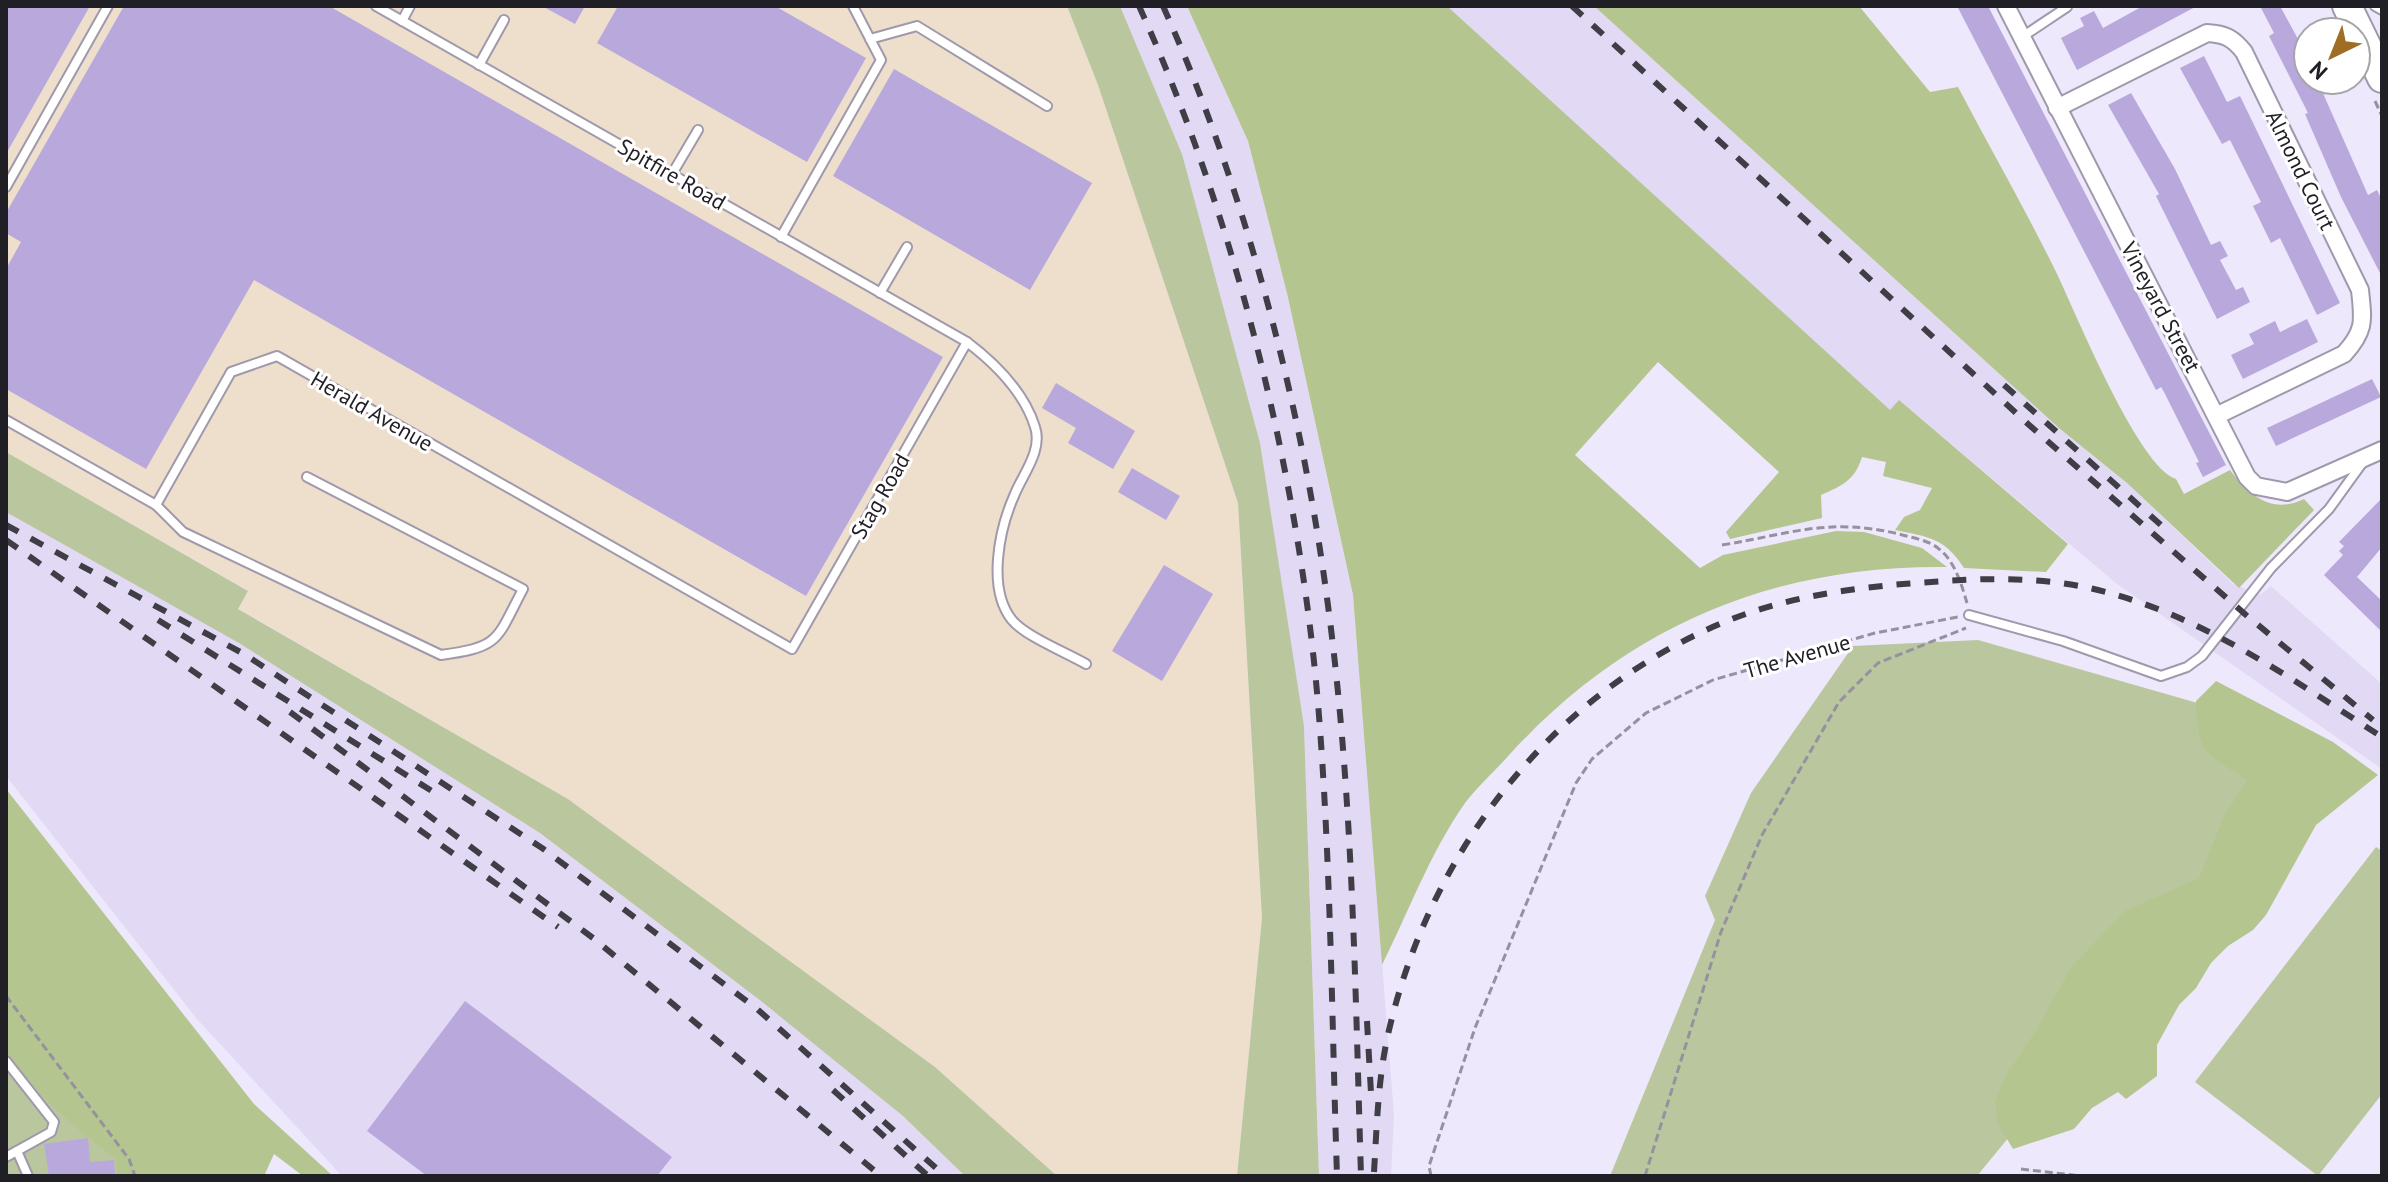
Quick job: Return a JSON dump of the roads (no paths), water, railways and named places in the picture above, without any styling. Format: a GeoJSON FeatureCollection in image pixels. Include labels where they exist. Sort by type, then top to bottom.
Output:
{"type":"FeatureCollection","features":[{"type":"Feature","properties":{"kind":"highway"},"geometry":{"type":"LineString","coordinates":[[2347,6],[2382,78]]}},
{"type":"Feature","properties":{"kind":"street","name":"Vineyard Street"},"geometry":{"type":"LineString","coordinates":[[2006,6],[2218,415],[2247,477],[2268,490],[2287,492],[2382,450]]}},
{"type":"Feature","properties":{"kind":"street","name":"Almond Court"},"geometry":{"type":"LineString","coordinates":[[2057,108],[2207,33],[2223,34],[2235,41],[2244,52],[2360,290],[2363,322],[2358,338],[2344,354],[2218,415]]}},
{"type":"Feature","properties":{"kind":"lane"},"geometry":{"type":"LineString","coordinates":[[6,187],[108,6]]}},
{"type":"Feature","properties":{"kind":"lane","name":"Spitfire Road"},"geometry":{"type":"LineString","coordinates":[[376,6],[967,342],[1001,368],[1036,428],[1036,449],[1003,526],[998,579],[1003,605],[1014,623],[1086,664]]}},
{"type":"Feature","properties":{"kind":"lane"},"geometry":{"type":"LineString","coordinates":[[402,21],[410,6]]}},
{"type":"Feature","properties":{"kind":"lane"},"geometry":{"type":"LineString","coordinates":[[781,237],[881,60],[853,6]]}},
{"type":"Feature","properties":{"kind":"lane"},"geometry":{"type":"LineString","coordinates":[[2375,6],[2382,10]]}},
{"type":"Feature","properties":{"kind":"lane"},"geometry":{"type":"LineString","coordinates":[[2022,37],[2067,7]]}},
{"type":"Feature","properties":{"kind":"lane"},"geometry":{"type":"LineString","coordinates":[[479,65],[504,20]]}},
{"type":"Feature","properties":{"kind":"lane"},"geometry":{"type":"LineString","coordinates":[[870,39],[917,26],[1047,106]]}},
{"type":"Feature","properties":{"kind":"lane"},"geometry":{"type":"LineString","coordinates":[[672,174],[698,130]]}},
{"type":"Feature","properties":{"kind":"lane"},"geometry":{"type":"LineString","coordinates":[[880,293],[907,247]]}},
{"type":"Feature","properties":{"kind":"lane","name":"Stag Road"},"geometry":{"type":"LineString","coordinates":[[792,649],[967,342]]}},
{"type":"Feature","properties":{"kind":"lane","name":"Herald Avenue"},"geometry":{"type":"LineString","coordinates":[[156,505],[231,372],[277,356],[792,649]]}},
{"type":"Feature","properties":{"kind":"lane"},"geometry":{"type":"LineString","coordinates":[[6,420],[156,505],[183,532],[441,655],[480,650],[496,640],[523,589],[307,477]]}},
{"type":"Feature","properties":{"kind":"lane"},"geometry":{"type":"LineString","coordinates":[[1969,615],[2063,641],[2161,676],[2187,667],[2202,656],[2271,568],[2329,509],[2366,458]]}},
{"type":"Feature","properties":{"kind":"lane"},"geometry":{"type":"LineString","coordinates":[[6,1061],[54,1122],[51,1132],[6,1157]]}},
{"type":"Feature","properties":{"kind":"lane"},"geometry":{"type":"LineString","coordinates":[[17,1151],[28,1176]]}},
{"type":"Feature","properties":{"kind":"railway"},"geometry":{"type":"LineString","coordinates":[[1139,6],[1175,90],[1207,177],[1235,268],[1260,360],[1298,546],[1311,639],[1324,785],[1337,1176]]}},
{"type":"Feature","properties":{"kind":"railway"},"geometry":{"type":"LineString","coordinates":[[1163,6],[1192,75],[1244,221],[1285,372],[1316,524],[1336,670],[1348,814],[1361,1176]]}},
{"type":"Feature","properties":{"kind":"railway"},"geometry":{"type":"LineString","coordinates":[[1572,6],[2028,424],[2246,615],[2373,720]]}},
{"type":"Feature","properties":{"kind":"railway"},"geometry":{"type":"LineString","coordinates":[[2004,385],[2162,526]]}},
{"type":"Feature","properties":{"kind":"railway"},"geometry":{"type":"LineString","coordinates":[[6,525],[244,654],[542,848],[756,1008],[945,1176]]}},
{"type":"Feature","properties":{"kind":"railway"},"geometry":{"type":"LineString","coordinates":[[6,540],[558,927]]}},
{"type":"Feature","properties":{"kind":"railway"},"geometry":{"type":"LineString","coordinates":[[1374,1172],[1380,1081],[1390,1026],[1410,960],[1437,896],[1471,836],[1512,781],[1558,731],[1611,686],[1669,649],[1732,619],[1795,600],[1881,586],[2000,579],[2074,585],[2137,601],[2210,633],[2280,672],[2382,737]]}},
{"type":"Feature","properties":{"kind":"railway"},"geometry":{"type":"LineString","coordinates":[[158,620],[443,798]]}},
{"type":"Feature","properties":{"kind":"railway"},"geometry":{"type":"LineString","coordinates":[[290,712],[593,938],[881,1176]]}},
{"type":"Feature","properties":{"kind":"railway"},"geometry":{"type":"LineString","coordinates":[[1367,1021],[1371,1093]]}},
{"type":"Feature","properties":{"kind":"railway"},"geometry":{"type":"LineString","coordinates":[[833,1090],[928,1176]]}}]}
